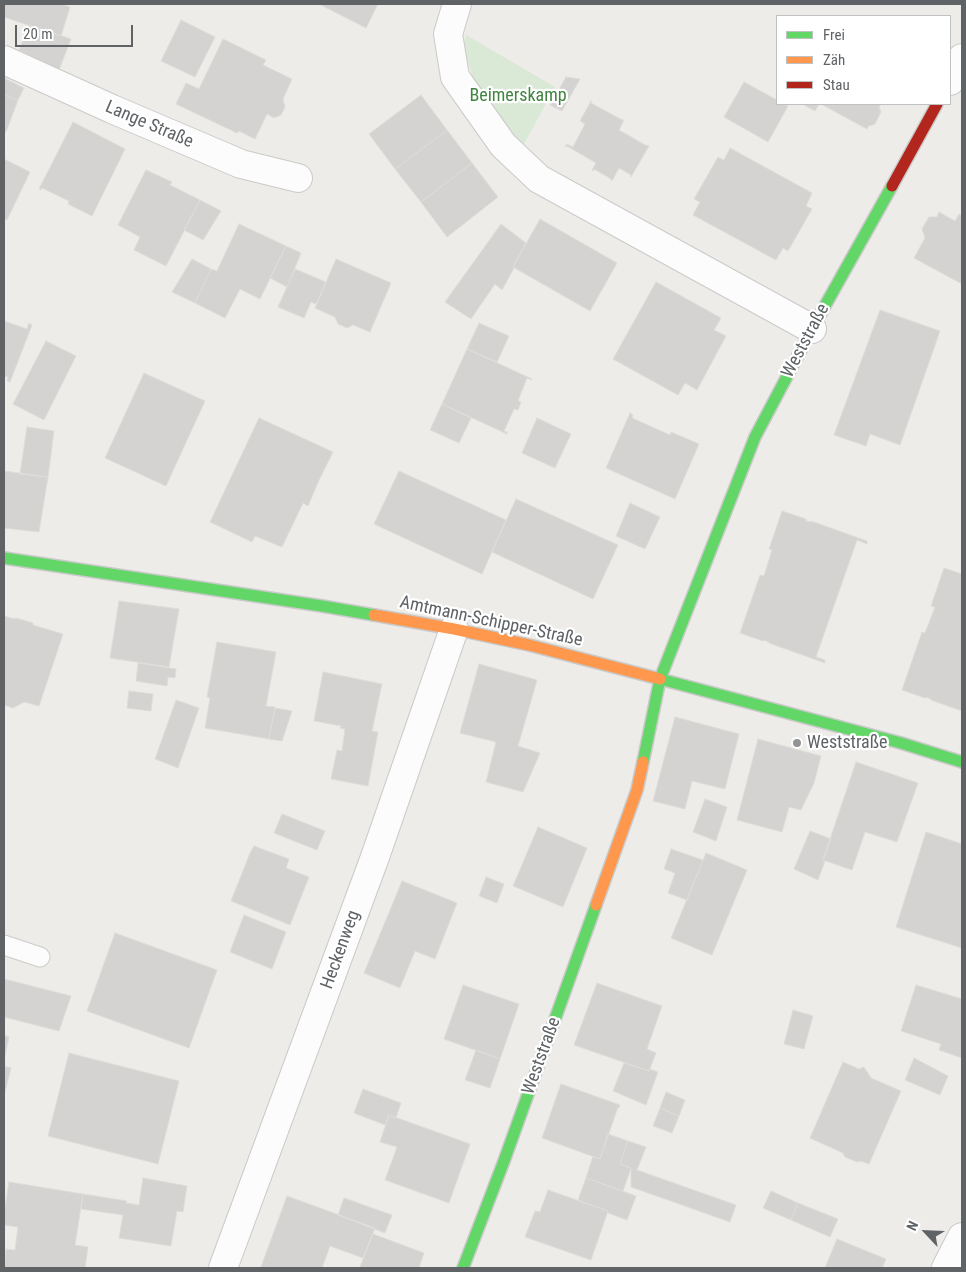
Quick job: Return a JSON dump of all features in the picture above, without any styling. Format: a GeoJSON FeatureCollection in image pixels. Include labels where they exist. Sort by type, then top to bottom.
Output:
{"type":"FeatureCollection","features":[{"type":"Feature","properties":{"kind":"street"},"geometry":{"type":"LineString","coordinates":[[457,4],[448,34],[455,77],[503,145],[539,179],[812,329]]}},
{"type":"Feature","properties":{"kind":"street"},"geometry":{"type":"LineString","coordinates":[[951,79],[962,58]]}},
{"type":"Feature","properties":{"kind":"street","name":"Lange Straße"},"geometry":{"type":"LineString","coordinates":[[4,60],[241,164],[298,178]]}},
{"type":"Feature","properties":{"kind":"street","name":"Weststraße"},"geometry":{"type":"LineString","coordinates":[[463,1268],[504,1161],[637,790],[660,679],[755,437],[812,329],[936,105]]}},
{"type":"Feature","properties":{"kind":"street","name":"Amtmann-Schipper-Straße"},"geometry":{"type":"LineString","coordinates":[[4,558],[322,606],[454,629],[529,645],[660,679],[902,743],[962,762]]}},
{"type":"Feature","properties":{"kind":"street","name":"Heckenweg"},"geometry":{"type":"LineString","coordinates":[[223,1268],[375,857],[454,629]]}},
{"type":"Feature","properties":{"kind":"street"},"geometry":{"type":"LineString","coordinates":[[946,1268],[962,1237]]}},
{"type":"Feature","properties":{"kind":"lane"},"geometry":{"type":"LineString","coordinates":[[4,945],[40,957]]}},
{"type":"Feature","properties":{"kind":"green space","name":"Beimerskamp"},"geometry":{"type":"Polygon","coordinates":[[[466,35],[555,87],[523,146],[477,89],[463,48],[466,35]]]}},
{"type":"Feature","properties":{"kind":"building"},"geometry":{"type":"Polygon","coordinates":[[[4,4],[61,4],[70,7],[61,36],[4,17],[4,4]]]}},
{"type":"Feature","properties":{"kind":"building"},"geometry":{"type":"Polygon","coordinates":[[[319,4],[378,4],[366,28],[319,4]]]}},
{"type":"Feature","properties":{"kind":"building"},"geometry":{"type":"Polygon","coordinates":[[[181,20],[215,37],[195,77],[161,61],[181,20]]]}},
{"type":"Feature","properties":{"kind":"building"},"geometry":{"type":"Polygon","coordinates":[[[29,25],[71,39],[59,70],[19,50],[29,25]]]}},
{"type":"Feature","properties":{"kind":"building"},"geometry":{"type":"Polygon","coordinates":[[[223,39],[266,60],[263,65],[292,79],[283,99],[285,107],[281,115],[274,118],[267,114],[255,139],[239,131],[237,133],[176,104],[186,83],[199,89],[223,39]]]}},
{"type":"Feature","properties":{"kind":"building"},"geometry":{"type":"Polygon","coordinates":[[[566,77],[580,79],[562,111],[550,105],[566,77]]]}},
{"type":"Feature","properties":{"kind":"building"},"geometry":{"type":"Polygon","coordinates":[[[4,78],[24,88],[18,100],[4,95],[4,78]]]}},
{"type":"Feature","properties":{"kind":"building"},"geometry":{"type":"Polygon","coordinates":[[[744,82],[776,99],[776,105],[788,106],[768,142],[724,117],[744,82]]]}},
{"type":"Feature","properties":{"kind":"building"},"geometry":{"type":"Polygon","coordinates":[[[4,95],[18,100],[6,132],[4,131],[4,95]]]}},
{"type":"Feature","properties":{"kind":"building"},"geometry":{"type":"Polygon","coordinates":[[[421,95],[447,130],[395,169],[369,134],[421,95]]]}},
{"type":"Feature","properties":{"kind":"building"},"geometry":{"type":"Polygon","coordinates":[[[591,101],[591,103],[624,120],[619,130],[649,146],[631,177],[631,175],[619,168],[612,181],[594,169],[592,170],[596,163],[567,146],[565,147],[567,144],[573,147],[585,124],[580,121],[591,101]]]}},
{"type":"Feature","properties":{"kind":"building"},"geometry":{"type":"Polygon","coordinates":[[[804,105],[818,105],[815,111],[804,105]]]}},
{"type":"Feature","properties":{"kind":"building"},"geometry":{"type":"Polygon","coordinates":[[[823,105],[880,105],[879,107],[881,112],[875,124],[869,125],[867,129],[823,105]]]}},
{"type":"Feature","properties":{"kind":"building"},"geometry":{"type":"Polygon","coordinates":[[[73,122],[125,149],[92,216],[68,204],[69,201],[42,188],[41,190],[39,189],[73,122]]]}},
{"type":"Feature","properties":{"kind":"building"},"geometry":{"type":"Polygon","coordinates":[[[447,130],[472,163],[421,202],[395,169],[447,130]]]}},
{"type":"Feature","properties":{"kind":"building"},"geometry":{"type":"Polygon","coordinates":[[[730,148],[812,193],[806,206],[812,209],[788,251],[783,248],[776,260],[693,215],[700,202],[694,199],[718,157],[724,160],[730,148]]]}},
{"type":"Feature","properties":{"kind":"building"},"geometry":{"type":"Polygon","coordinates":[[[4,159],[30,172],[7,220],[4,218],[4,159]]]}},
{"type":"Feature","properties":{"kind":"building"},"geometry":{"type":"Polygon","coordinates":[[[472,163],[498,197],[447,237],[421,202],[472,163]]]}},
{"type":"Feature","properties":{"kind":"building"},"geometry":{"type":"Polygon","coordinates":[[[146,170],[172,182],[170,185],[200,200],[166,266],[134,250],[140,237],[118,225],[146,170]]]}},
{"type":"Feature","properties":{"kind":"building"},"geometry":{"type":"Polygon","coordinates":[[[200,200],[221,211],[203,240],[184,230],[200,200]]]}},
{"type":"Feature","properties":{"kind":"building"},"geometry":{"type":"Polygon","coordinates":[[[939,212],[955,221],[959,214],[962,216],[962,284],[914,258],[925,238],[922,229],[929,217],[937,217],[939,212]]]}},
{"type":"Feature","properties":{"kind":"building"},"geometry":{"type":"Polygon","coordinates":[[[540,219],[617,263],[590,311],[513,267],[540,219]]]}},
{"type":"Feature","properties":{"kind":"building"},"geometry":{"type":"Polygon","coordinates":[[[239,224],[286,246],[260,299],[240,289],[225,318],[195,303],[211,269],[217,271],[239,224]]]}},
{"type":"Feature","properties":{"kind":"building"},"geometry":{"type":"Polygon","coordinates":[[[501,224],[526,243],[502,290],[495,284],[471,319],[445,302],[501,224]]]}},
{"type":"Feature","properties":{"kind":"building"},"geometry":{"type":"Polygon","coordinates":[[[286,246],[301,253],[287,287],[270,278],[286,246]]]}},
{"type":"Feature","properties":{"kind":"building"},"geometry":{"type":"Polygon","coordinates":[[[192,259],[211,269],[195,303],[172,292],[192,259]]]}},
{"type":"Feature","properties":{"kind":"building"},"geometry":{"type":"Polygon","coordinates":[[[336,259],[391,283],[370,332],[353,325],[347,328],[338,324],[335,317],[315,308],[336,259]]]}},
{"type":"Feature","properties":{"kind":"building"},"geometry":{"type":"Polygon","coordinates":[[[295,269],[326,282],[316,304],[311,302],[304,318],[278,307],[295,269]]]}},
{"type":"Feature","properties":{"kind":"building"},"geometry":{"type":"Polygon","coordinates":[[[656,282],[721,318],[714,330],[726,336],[697,390],[685,383],[678,395],[613,359],[656,282]]]}},
{"type":"Feature","properties":{"kind":"building"},"geometry":{"type":"Polygon","coordinates":[[[880,310],[940,331],[900,445],[870,434],[866,446],[834,435],[880,310]]]}},
{"type":"Feature","properties":{"kind":"building"},"geometry":{"type":"Polygon","coordinates":[[[4,321],[27,329],[29,323],[32,325],[10,382],[7,381],[8,377],[4,376],[4,321]]]}},
{"type":"Feature","properties":{"kind":"building"},"geometry":{"type":"Polygon","coordinates":[[[479,323],[509,336],[497,362],[467,349],[479,323]]]}},
{"type":"Feature","properties":{"kind":"building"},"geometry":{"type":"Polygon","coordinates":[[[46,341],[76,356],[44,420],[13,404],[46,341]]]}},
{"type":"Feature","properties":{"kind":"building"},"geometry":{"type":"Polygon","coordinates":[[[467,349],[532,379],[527,378],[518,401],[521,402],[518,410],[514,409],[504,431],[507,434],[442,404],[467,349]]]}},
{"type":"Feature","properties":{"kind":"building"},"geometry":{"type":"Polygon","coordinates":[[[144,373],[205,401],[166,486],[105,458],[144,373]]]}},
{"type":"Feature","properties":{"kind":"building"},"geometry":{"type":"Polygon","coordinates":[[[442,404],[471,418],[459,443],[430,430],[442,404]]]}},
{"type":"Feature","properties":{"kind":"building"},"geometry":{"type":"Polygon","coordinates":[[[630,413],[633,415],[632,418],[670,435],[671,432],[699,444],[675,499],[606,468],[630,413]]]}},
{"type":"Feature","properties":{"kind":"building"},"geometry":{"type":"Polygon","coordinates":[[[259,418],[333,452],[308,506],[303,503],[282,547],[255,536],[252,542],[210,522],[259,418]]]}},
{"type":"Feature","properties":{"kind":"building"},"geometry":{"type":"Polygon","coordinates":[[[537,418],[571,434],[555,468],[522,453],[537,418]]]}},
{"type":"Feature","properties":{"kind":"building"},"geometry":{"type":"Polygon","coordinates":[[[27,427],[54,431],[48,477],[20,474],[27,427]]]}},
{"type":"Feature","properties":{"kind":"building"},"geometry":{"type":"Polygon","coordinates":[[[4,471],[48,477],[39,532],[4,528],[4,471]]]}},
{"type":"Feature","properties":{"kind":"building"},"geometry":{"type":"Polygon","coordinates":[[[399,471],[506,520],[482,574],[374,524],[399,471]]]}},
{"type":"Feature","properties":{"kind":"building"},"geometry":{"type":"Polygon","coordinates":[[[516,499],[618,545],[593,599],[492,552],[516,499]]]}},
{"type":"Feature","properties":{"kind":"building"},"geometry":{"type":"Polygon","coordinates":[[[630,503],[660,517],[645,549],[616,536],[630,503]]]}},
{"type":"Feature","properties":{"kind":"building"},"geometry":{"type":"Polygon","coordinates":[[[782,511],[867,541],[867,544],[857,540],[816,657],[825,660],[825,663],[740,633],[760,575],[764,576],[772,550],[769,549],[782,511]]]}},
{"type":"Feature","properties":{"kind":"building"},"geometry":{"type":"Polygon","coordinates":[[[944,568],[962,574],[962,711],[902,690],[922,632],[925,633],[935,607],[931,606],[944,568]]]}},
{"type":"Feature","properties":{"kind":"building"},"geometry":{"type":"Polygon","coordinates":[[[119,601],[179,609],[169,667],[110,658],[119,601]]]}},
{"type":"Feature","properties":{"kind":"building"},"geometry":{"type":"Polygon","coordinates":[[[4,616],[33,623],[33,625],[63,634],[39,706],[24,702],[13,708],[4,705],[4,616]]]}},
{"type":"Feature","properties":{"kind":"building"},"geometry":{"type":"Polygon","coordinates":[[[217,642],[276,652],[266,706],[275,707],[269,739],[205,728],[210,698],[207,697],[217,642]]]}},
{"type":"Feature","properties":{"kind":"building"},"geometry":{"type":"Polygon","coordinates":[[[138,663],[176,669],[175,678],[168,677],[167,686],[136,681],[138,663]]]}},
{"type":"Feature","properties":{"kind":"building"},"geometry":{"type":"Polygon","coordinates":[[[479,664],[537,680],[518,746],[540,753],[523,792],[486,782],[496,742],[460,733],[479,664]]]}},
{"type":"Feature","properties":{"kind":"building"},"geometry":{"type":"Polygon","coordinates":[[[323,672],[382,684],[372,731],[378,732],[368,786],[331,779],[337,750],[342,751],[345,729],[340,728],[341,726],[314,721],[323,672]]]}},
{"type":"Feature","properties":{"kind":"building"},"geometry":{"type":"Polygon","coordinates":[[[129,691],[153,694],[151,711],[127,708],[129,691]]]}},
{"type":"Feature","properties":{"kind":"building"},"geometry":{"type":"Polygon","coordinates":[[[176,700],[199,708],[178,768],[155,759],[176,700]]]}},
{"type":"Feature","properties":{"kind":"building"},"geometry":{"type":"Polygon","coordinates":[[[275,708],[292,711],[282,741],[269,739],[275,708]]]}},
{"type":"Feature","properties":{"kind":"building"},"geometry":{"type":"Polygon","coordinates":[[[675,717],[739,734],[725,789],[692,781],[685,809],[653,801],[675,717]]]}},
{"type":"Feature","properties":{"kind":"building"},"geometry":{"type":"Polygon","coordinates":[[[758,739],[821,756],[814,783],[801,810],[789,807],[782,832],[737,820],[758,739]]]}},
{"type":"Feature","properties":{"kind":"building"},"geometry":{"type":"Polygon","coordinates":[[[856,762],[918,783],[897,842],[865,832],[852,870],[823,860],[856,762]]]}},
{"type":"Feature","properties":{"kind":"building"},"geometry":{"type":"Polygon","coordinates":[[[705,799],[727,807],[716,841],[693,832],[705,799]]]}},
{"type":"Feature","properties":{"kind":"building"},"geometry":{"type":"Polygon","coordinates":[[[282,814],[325,831],[317,850],[274,833],[282,814]]]}},
{"type":"Feature","properties":{"kind":"building"},"geometry":{"type":"Polygon","coordinates":[[[538,827],[587,848],[563,907],[513,886],[538,827]]]}},
{"type":"Feature","properties":{"kind":"building"},"geometry":{"type":"Polygon","coordinates":[[[810,831],[831,839],[818,880],[794,869],[810,831]]]}},
{"type":"Feature","properties":{"kind":"building"},"geometry":{"type":"Polygon","coordinates":[[[926,832],[962,844],[962,948],[896,927],[926,832]]]}},
{"type":"Feature","properties":{"kind":"building"},"geometry":{"type":"Polygon","coordinates":[[[254,846],[289,859],[286,868],[309,877],[290,925],[231,901],[254,846]]]}},
{"type":"Feature","properties":{"kind":"building"},"geometry":{"type":"Polygon","coordinates":[[[671,849],[703,860],[687,900],[668,893],[675,873],[664,869],[671,849]]]}},
{"type":"Feature","properties":{"kind":"building"},"geometry":{"type":"Polygon","coordinates":[[[706,853],[747,870],[712,955],[671,938],[706,853]]]}},
{"type":"Feature","properties":{"kind":"building"},"geometry":{"type":"Polygon","coordinates":[[[486,877],[504,884],[497,903],[479,896],[486,877]]]}},
{"type":"Feature","properties":{"kind":"building"},"geometry":{"type":"Polygon","coordinates":[[[402,881],[457,903],[435,959],[415,951],[400,988],[364,973],[402,881]]]}},
{"type":"Feature","properties":{"kind":"building"},"geometry":{"type":"Polygon","coordinates":[[[244,915],[286,932],[272,969],[230,952],[244,915]]]}},
{"type":"Feature","properties":{"kind":"building"},"geometry":{"type":"Polygon","coordinates":[[[115,933],[217,970],[189,1048],[87,1011],[115,933]]]}},
{"type":"Feature","properties":{"kind":"building"},"geometry":{"type":"Polygon","coordinates":[[[4,979],[71,996],[59,1031],[4,1017],[4,979]]]}},
{"type":"Feature","properties":{"kind":"building"},"geometry":{"type":"Polygon","coordinates":[[[597,983],[662,1006],[647,1049],[656,1053],[649,1071],[574,1045],[597,983]]]}},
{"type":"Feature","properties":{"kind":"building"},"geometry":{"type":"Polygon","coordinates":[[[463,985],[519,1004],[500,1059],[444,1039],[463,985]]]}},
{"type":"Feature","properties":{"kind":"building"},"geometry":{"type":"Polygon","coordinates":[[[916,985],[962,999],[962,1058],[939,1050],[941,1044],[901,1031],[916,985]]]}},
{"type":"Feature","properties":{"kind":"building"},"geometry":{"type":"Polygon","coordinates":[[[793,1010],[813,1016],[804,1049],[784,1044],[793,1010]]]}},
{"type":"Feature","properties":{"kind":"building"},"geometry":{"type":"Polygon","coordinates":[[[4,1035],[9,1037],[4,1060],[4,1035]]]}},
{"type":"Feature","properties":{"kind":"building"},"geometry":{"type":"Polygon","coordinates":[[[476,1050],[500,1059],[490,1088],[465,1080],[476,1050]]]}},
{"type":"Feature","properties":{"kind":"building"},"geometry":{"type":"Polygon","coordinates":[[[69,1053],[179,1081],[158,1164],[48,1136],[69,1053]]]}},
{"type":"Feature","properties":{"kind":"building"},"geometry":{"type":"Polygon","coordinates":[[[914,1058],[948,1076],[940,1095],[905,1080],[914,1058]]]}},
{"type":"Feature","properties":{"kind":"building"},"geometry":{"type":"Polygon","coordinates":[[[843,1062],[859,1069],[864,1067],[871,1078],[901,1091],[869,1164],[845,1157],[843,1153],[810,1138],[843,1062]]]}},
{"type":"Feature","properties":{"kind":"building"},"geometry":{"type":"Polygon","coordinates":[[[624,1063],[658,1072],[646,1105],[613,1091],[624,1063]]]}},
{"type":"Feature","properties":{"kind":"building"},"geometry":{"type":"Polygon","coordinates":[[[4,1066],[11,1068],[4,1096],[4,1066]]]}},
{"type":"Feature","properties":{"kind":"building"},"geometry":{"type":"Polygon","coordinates":[[[561,1084],[620,1105],[600,1159],[542,1138],[561,1084]]]}},
{"type":"Feature","properties":{"kind":"building"},"geometry":{"type":"Polygon","coordinates":[[[363,1089],[401,1103],[396,1118],[389,1115],[385,1125],[354,1113],[363,1089]]]}},
{"type":"Feature","properties":{"kind":"building"},"geometry":{"type":"Polygon","coordinates":[[[666,1092],[685,1100],[679,1116],[660,1108],[666,1092]]]}},
{"type":"Feature","properties":{"kind":"building"},"geometry":{"type":"Polygon","coordinates":[[[660,1108],[679,1116],[672,1133],[653,1126],[660,1108]]]}},
{"type":"Feature","properties":{"kind":"building"},"geometry":{"type":"Polygon","coordinates":[[[389,1115],[470,1144],[449,1203],[385,1180],[397,1147],[380,1142],[389,1115]]]}},
{"type":"Feature","properties":{"kind":"building"},"geometry":{"type":"Polygon","coordinates":[[[608,1134],[628,1141],[620,1164],[631,1168],[623,1191],[586,1178],[593,1156],[600,1159],[608,1134]]]}},
{"type":"Feature","properties":{"kind":"building"},"geometry":{"type":"Polygon","coordinates":[[[628,1141],[646,1147],[637,1170],[736,1205],[730,1222],[631,1187],[631,1168],[620,1164],[628,1141]]]}},
{"type":"Feature","properties":{"kind":"building"},"geometry":{"type":"Polygon","coordinates":[[[143,1178],[187,1186],[183,1212],[177,1211],[171,1246],[119,1238],[123,1215],[81,1209],[83,1194],[127,1201],[126,1203],[139,1205],[143,1178]]]}},
{"type":"Feature","properties":{"kind":"building"},"geometry":{"type":"Polygon","coordinates":[[[586,1178],[636,1196],[627,1220],[578,1200],[586,1178]]]}},
{"type":"Feature","properties":{"kind":"building"},"geometry":{"type":"Polygon","coordinates":[[[9,1182],[83,1194],[75,1245],[88,1247],[85,1268],[4,1268],[6,1249],[15,1250],[18,1227],[4,1225],[9,1182]]]}},
{"type":"Feature","properties":{"kind":"building"},"geometry":{"type":"Polygon","coordinates":[[[548,1190],[608,1211],[591,1260],[525,1237],[535,1211],[540,1212],[548,1190]]]}},
{"type":"Feature","properties":{"kind":"building"},"geometry":{"type":"Polygon","coordinates":[[[771,1191],[798,1203],[791,1220],[763,1208],[771,1191]]]}},
{"type":"Feature","properties":{"kind":"building"},"geometry":{"type":"Polygon","coordinates":[[[287,1196],[375,1228],[363,1258],[330,1246],[322,1268],[261,1267],[287,1196]]]}},
{"type":"Feature","properties":{"kind":"building"},"geometry":{"type":"Polygon","coordinates":[[[344,1198],[392,1215],[385,1233],[338,1215],[344,1198]]]}},
{"type":"Feature","properties":{"kind":"building"},"geometry":{"type":"Polygon","coordinates":[[[798,1203],[838,1219],[830,1237],[791,1220],[798,1203]]]}},
{"type":"Feature","properties":{"kind":"building"},"geometry":{"type":"Polygon","coordinates":[[[373,1234],[424,1253],[419,1268],[360,1267],[373,1234]]]}},
{"type":"Feature","properties":{"kind":"building"},"geometry":{"type":"Polygon","coordinates":[[[837,1239],[886,1259],[882,1268],[825,1268],[837,1239]]]}},
{"type":"Feature","properties":{"kind":"traffic: fast"},"geometry":{"type":"LineString","coordinates":[[643,762],[660,679],[755,437],[812,329],[892,186]]}},
{"type":"Feature","properties":{"kind":"traffic: fast"},"geometry":{"type":"LineString","coordinates":[[4,558],[374,615]]}},
{"type":"Feature","properties":{"kind":"traffic: fast"},"geometry":{"type":"LineString","coordinates":[[660,679],[901,743],[962,762]]}},
{"type":"Feature","properties":{"kind":"traffic: fast"},"geometry":{"type":"LineString","coordinates":[[463,1268],[504,1161],[596,905]]}},
{"type":"Feature","properties":{"kind":"traffic: slow"},"geometry":{"type":"LineString","coordinates":[[374,615],[529,645],[660,679]]}},
{"type":"Feature","properties":{"kind":"traffic: slow"},"geometry":{"type":"LineString","coordinates":[[596,905],[637,790],[643,762]]}},
{"type":"Feature","properties":{"kind":"traffic: jam"},"geometry":{"type":"LineString","coordinates":[[892,186],[936,105]]}},
{"type":"Feature","properties":{"kind":"place","name":"Weststraße"},"geometry":{"type":"Point","coordinates":[797,743]}}]}
